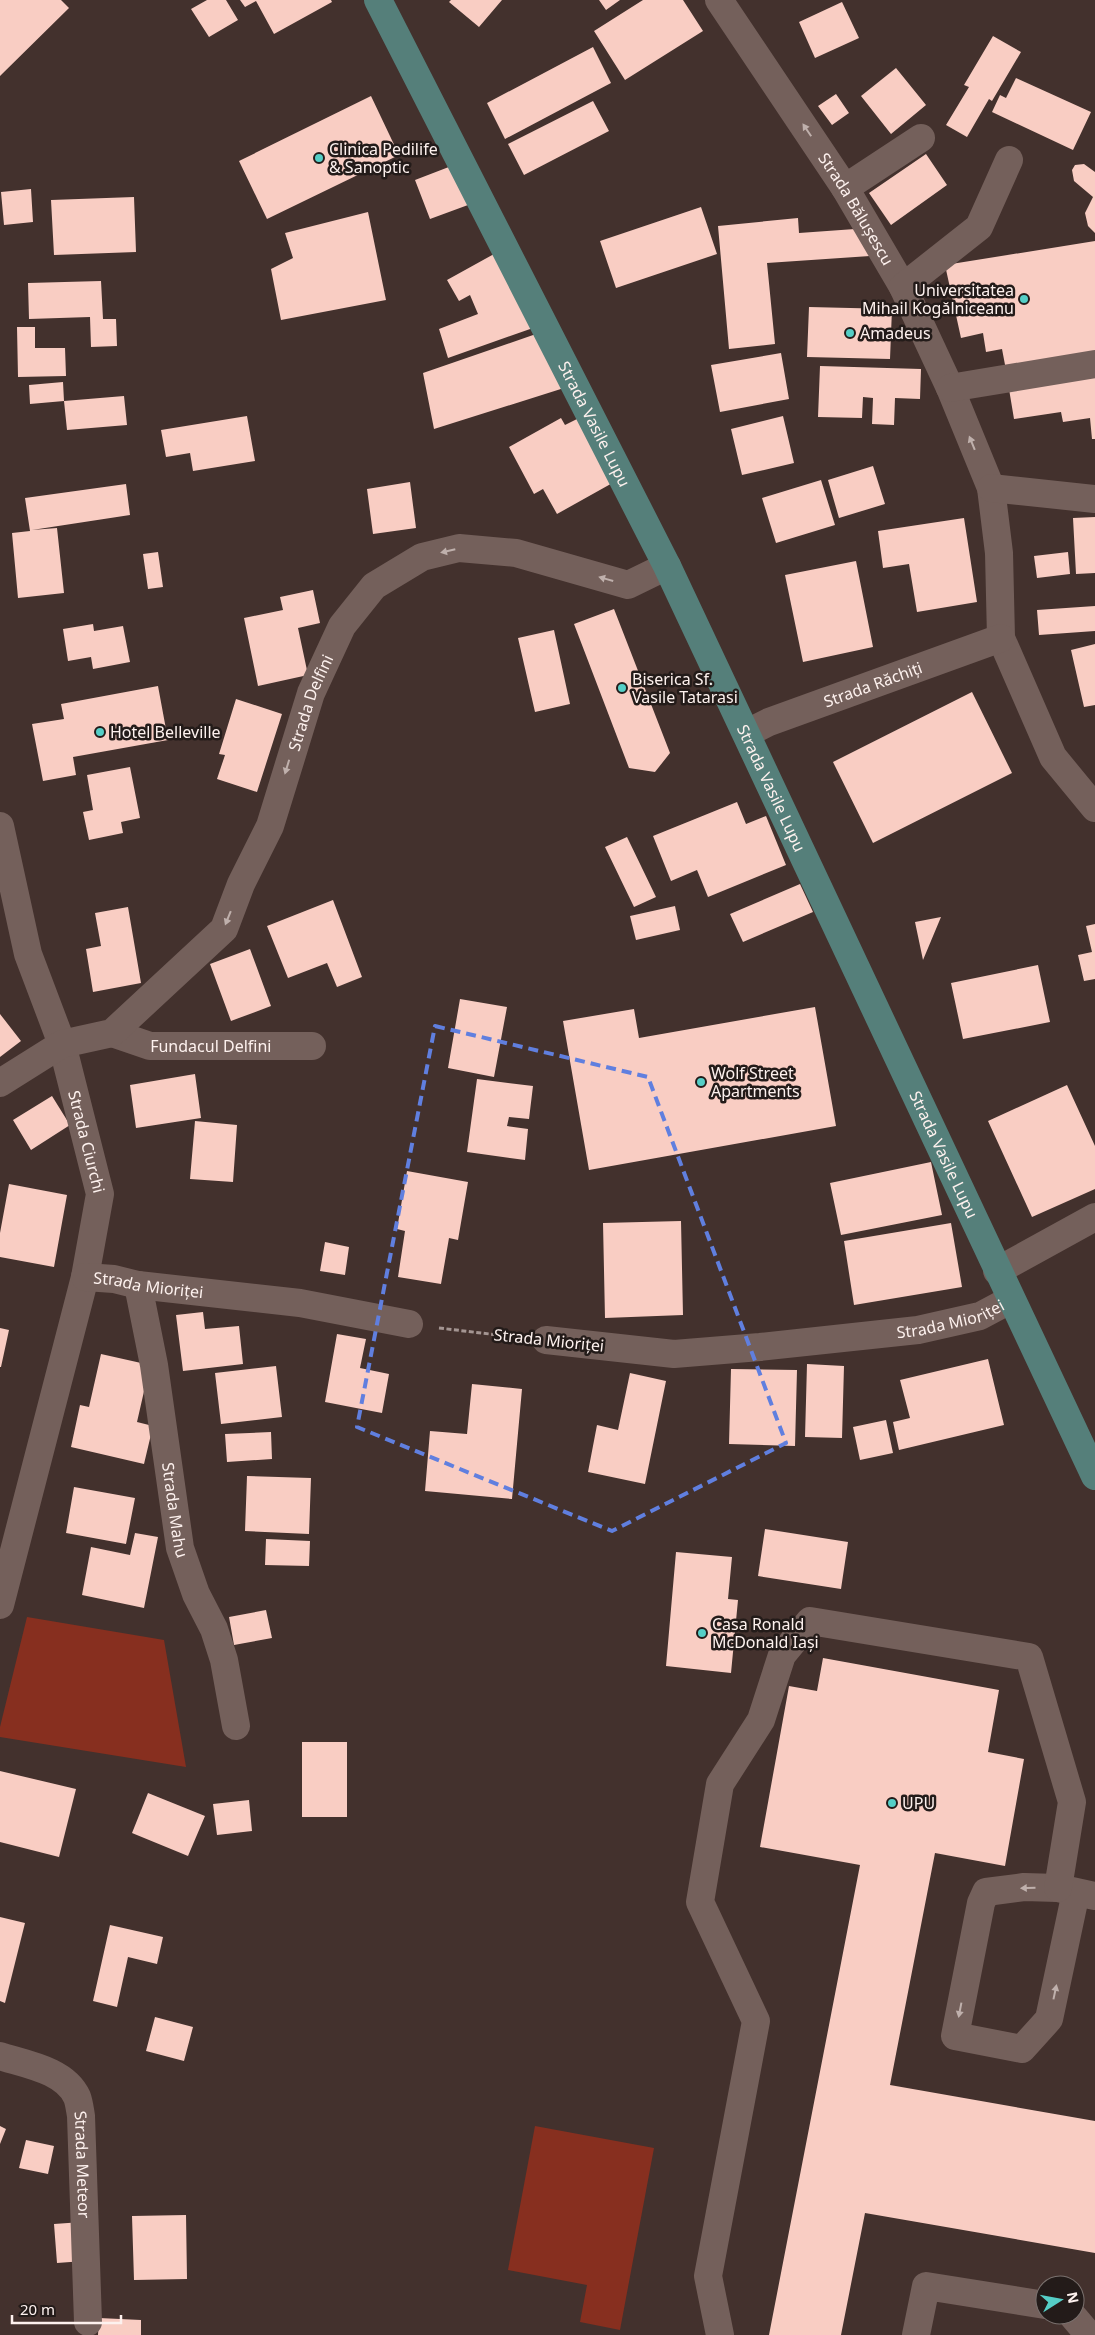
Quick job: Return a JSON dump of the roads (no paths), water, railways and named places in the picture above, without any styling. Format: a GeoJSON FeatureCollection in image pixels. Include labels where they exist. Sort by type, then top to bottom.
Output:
{"type":"FeatureCollection","features":[{"type":"Feature","properties":{"kind":"main road","name":"Strada Vasile Lupu"},"geometry":{"type":"LineString","coordinates":[[378,0],[667,566],[747,733],[1010,1300],[1095,1476]]}},
{"type":"Feature","properties":{"kind":"street","name":"Strada Bălușescu"},"geometry":{"type":"LineString","coordinates":[[719,0],[845,188],[903,287],[950,388],[990,488]]}},
{"type":"Feature","properties":{"kind":"street"},"geometry":{"type":"LineString","coordinates":[[845,188],[920,138]]}},
{"type":"Feature","properties":{"kind":"street"},"geometry":{"type":"LineString","coordinates":[[903,287],[979,227],[1009,160]]}},
{"type":"Feature","properties":{"kind":"street"},"geometry":{"type":"LineString","coordinates":[[950,388],[1095,364]]}},
{"type":"Feature","properties":{"kind":"street"},"geometry":{"type":"LineString","coordinates":[[1095,499],[990,488],[999,553],[1001,638],[1053,757],[1095,808]]}},
{"type":"Feature","properties":{"kind":"street","name":"Strada Delfini"},"geometry":{"type":"LineString","coordinates":[[0,1083],[62,1044],[112,1032],[224,928],[241,884],[270,826],[311,693],[342,626],[374,586],[422,557],[459,548],[516,553],[628,585],[667,566]]}},
{"type":"Feature","properties":{"kind":"street","name":"Strada Răchiți"},"geometry":{"type":"LineString","coordinates":[[747,733],[769,722],[1001,638]]}},
{"type":"Feature","properties":{"kind":"street","name":"Strada Ciurchi"},"geometry":{"type":"LineString","coordinates":[[0,828],[28,954],[62,1044],[100,1194],[85,1277],[0,1605]]}},
{"type":"Feature","properties":{"kind":"street","name":"Fundacul Delfini"},"geometry":{"type":"LineString","coordinates":[[112,1032],[150,1046],[312,1046]]}},
{"type":"Feature","properties":{"kind":"street"},"geometry":{"type":"LineString","coordinates":[[998,1272],[1095,1217]]}},
{"type":"Feature","properties":{"kind":"street","name":"Strada Mioriței"},"geometry":{"type":"LineString","coordinates":[[85,1277],[114,1279],[138,1285],[300,1303],[410,1324]]}},
{"type":"Feature","properties":{"kind":"street","name":"Strada Mahu"},"geometry":{"type":"LineString","coordinates":[[138,1285],[154,1365],[180,1548],[196,1594],[214,1629],[224,1660],[236,1726]]}},
{"type":"Feature","properties":{"kind":"street","name":"Strada Mioriței"},"geometry":{"type":"LineString","coordinates":[[546,1340],[674,1354],[760,1348],[918,1330],[980,1316],[1010,1300]]}},
{"type":"Feature","properties":{"kind":"street"},"geometry":{"type":"LineString","coordinates":[[720,2335],[708,2276],[756,2021],[700,1902],[720,1784],[761,1720],[782,1656],[810,1621],[1029,1657],[1072,1802],[1076,1892],[1049,2019],[1022,2048],[955,2036],[981,1903],[986,1892],[1024,1887],[1076,1892]]}},
{"type":"Feature","properties":{"kind":"street","name":"Strada Meteor"},"geometry":{"type":"LineString","coordinates":[[0,2056],[43,2070],[65,2081],[77,2097],[81,2116],[88,2322]]}},
{"type":"Feature","properties":{"kind":"street"},"geometry":{"type":"LineString","coordinates":[[916,2335],[926,2286],[1035,2303]]}},
{"type":"Feature","properties":{"kind":"street"},"geometry":{"type":"LineString","coordinates":[[1080,2325],[1089,2335]]}},
{"type":"Feature","properties":{"kind":"place","name":"Clinica Pedilife & Sanoptic"},"geometry":{"type":"Point","coordinates":[319,158]}},
{"type":"Feature","properties":{"kind":"place","name":"Universitatea Mihail Kogălniceanu"},"geometry":{"type":"Point","coordinates":[1024,299]}},
{"type":"Feature","properties":{"kind":"place","name":"Amadeus"},"geometry":{"type":"Point","coordinates":[850,333]}},
{"type":"Feature","properties":{"kind":"place","name":"Biserica Sf. Vasile Tatarasi"},"geometry":{"type":"Point","coordinates":[622,688]}},
{"type":"Feature","properties":{"kind":"place","name":"Hotel Belleville"},"geometry":{"type":"Point","coordinates":[100,732]}},
{"type":"Feature","properties":{"kind":"place","name":"Wolf Street Apartments"},"geometry":{"type":"Point","coordinates":[701,1082]}},
{"type":"Feature","properties":{"kind":"place","name":"Casa Ronald McDonald Iași"},"geometry":{"type":"Point","coordinates":[702,1633]}},
{"type":"Feature","properties":{"kind":"place","name":"UPU"},"geometry":{"type":"Point","coordinates":[892,1803]}}]}
